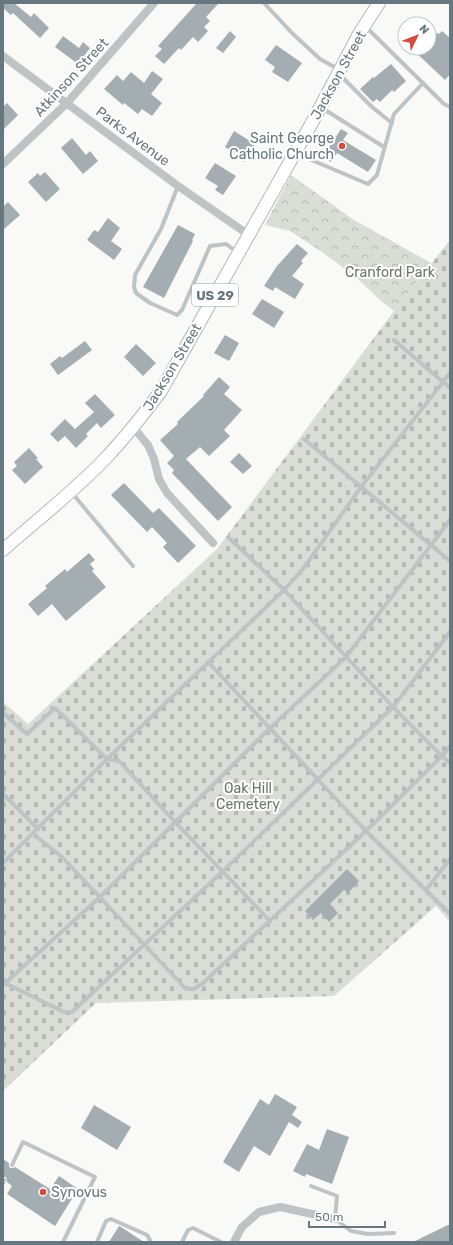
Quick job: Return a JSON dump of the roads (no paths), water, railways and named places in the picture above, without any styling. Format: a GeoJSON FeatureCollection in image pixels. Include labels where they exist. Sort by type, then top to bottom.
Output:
{"type":"FeatureCollection","features":[{"type":"Feature","properties":{"kind":"main road","name":"Jackson Street"},"geometry":{"type":"LineString","coordinates":[[3,550],[103,460],[133,427],[161,391],[364,26],[379,3]]}},
{"type":"Feature","properties":{"kind":"street","name":"Atkinson Street"},"geometry":{"type":"LineString","coordinates":[[3,164],[67,103],[154,3]]}},
{"type":"Feature","properties":{"kind":"street","name":"Parks Avenue"},"geometry":{"type":"LineString","coordinates":[[3,56],[178,186],[249,235]]}},
{"type":"Feature","properties":{"kind":"street"},"geometry":{"type":"LineString","coordinates":[[133,427],[148,445],[154,459],[159,479],[167,493],[213,543]]}},
{"type":"Feature","properties":{"kind":"street"},"geometry":{"type":"LineString","coordinates":[[234,1242],[242,1227],[259,1212],[280,1207],[335,1219]]}},
{"type":"Feature","properties":{"kind":"lane"},"geometry":{"type":"LineString","coordinates":[[264,3],[293,34],[320,59],[339,72],[372,107],[392,123]]}},
{"type":"Feature","properties":{"kind":"lane"},"geometry":{"type":"LineString","coordinates":[[364,26],[444,104],[450,107]]}},
{"type":"Feature","properties":{"kind":"lane"},"geometry":{"type":"LineString","coordinates":[[294,152],[368,184],[377,175],[394,114],[423,83]]}},
{"type":"Feature","properties":{"kind":"lane"},"geometry":{"type":"LineString","coordinates":[[444,104],[450,100]]}},
{"type":"Feature","properties":{"kind":"lane"},"geometry":{"type":"LineString","coordinates":[[320,107],[384,147]]}},
{"type":"Feature","properties":{"kind":"lane"},"geometry":{"type":"LineString","coordinates":[[178,186],[161,229],[135,275],[134,287],[136,293],[150,303],[177,315],[182,310],[210,246],[226,244],[238,253]]}},
{"type":"Feature","properties":{"kind":"lane"},"geometry":{"type":"LineString","coordinates":[[394,340],[450,388]]}},
{"type":"Feature","properties":{"kind":"lane"},"geometry":{"type":"LineString","coordinates":[[3,863],[107,758],[284,590],[303,569],[361,487],[450,373]]}},
{"type":"Feature","properties":{"kind":"lane"},"geometry":{"type":"LineString","coordinates":[[304,439],[450,561]]}},
{"type":"Feature","properties":{"kind":"lane"},"geometry":{"type":"LineString","coordinates":[[70,491],[133,566]]}},
{"type":"Feature","properties":{"kind":"lane"},"geometry":{"type":"LineString","coordinates":[[450,520],[346,656],[270,728],[100,897],[4,984],[64,1012],[72,1012],[223,871],[393,706],[450,632]]}},
{"type":"Feature","properties":{"kind":"lane"},"geometry":{"type":"LineString","coordinates":[[228,537],[284,590],[393,706],[450,763]]}},
{"type":"Feature","properties":{"kind":"lane"},"geometry":{"type":"LineString","coordinates":[[208,662],[366,831],[450,914]]}},
{"type":"Feature","properties":{"kind":"lane"},"geometry":{"type":"LineString","coordinates":[[3,713],[26,734],[55,708],[107,758],[119,761],[270,921]]}},
{"type":"Feature","properties":{"kind":"lane"},"geometry":{"type":"LineString","coordinates":[[33,834],[62,857],[186,989],[194,989],[203,983],[366,831],[442,756],[450,746]]}},
{"type":"Feature","properties":{"kind":"lane"},"geometry":{"type":"LineString","coordinates":[[3,794],[38,829]]}},
{"type":"Feature","properties":{"kind":"lane"},"geometry":{"type":"LineString","coordinates":[[426,890],[450,859]]}},
{"type":"Feature","properties":{"kind":"lane"},"geometry":{"type":"LineString","coordinates":[[12,1165],[23,1142],[95,1177],[63,1242]]}},
{"type":"Feature","properties":{"kind":"lane"},"geometry":{"type":"LineString","coordinates":[[311,1186],[337,1196],[335,1219],[351,1231],[368,1234],[394,1234]]}},
{"type":"Feature","properties":{"kind":"lane"},"geometry":{"type":"LineString","coordinates":[[97,1242],[106,1221],[111,1219],[148,1235],[150,1240],[149,1242]]}},
{"type":"Feature","properties":{"kind":"lane"},"geometry":{"type":"LineString","coordinates":[[182,1242],[188,1230],[193,1228],[221,1242]]}},
{"type":"Feature","properties":{"kind":"place","name":"Saint George Catholic Church"},"geometry":{"type":"Point","coordinates":[342,146]}},
{"type":"Feature","properties":{"kind":"place","name":"Synovus"},"geometry":{"type":"Point","coordinates":[43,1192]}},
{"type":"Feature","properties":{"kind":"park label","name":"Cranford Park"},"geometry":{"type":"Point","coordinates":[390,272]}},
{"type":"Feature","properties":{"kind":"park label","name":"Oak Hill Cemetery"},"geometry":{"type":"Point","coordinates":[248,796]}}]}
